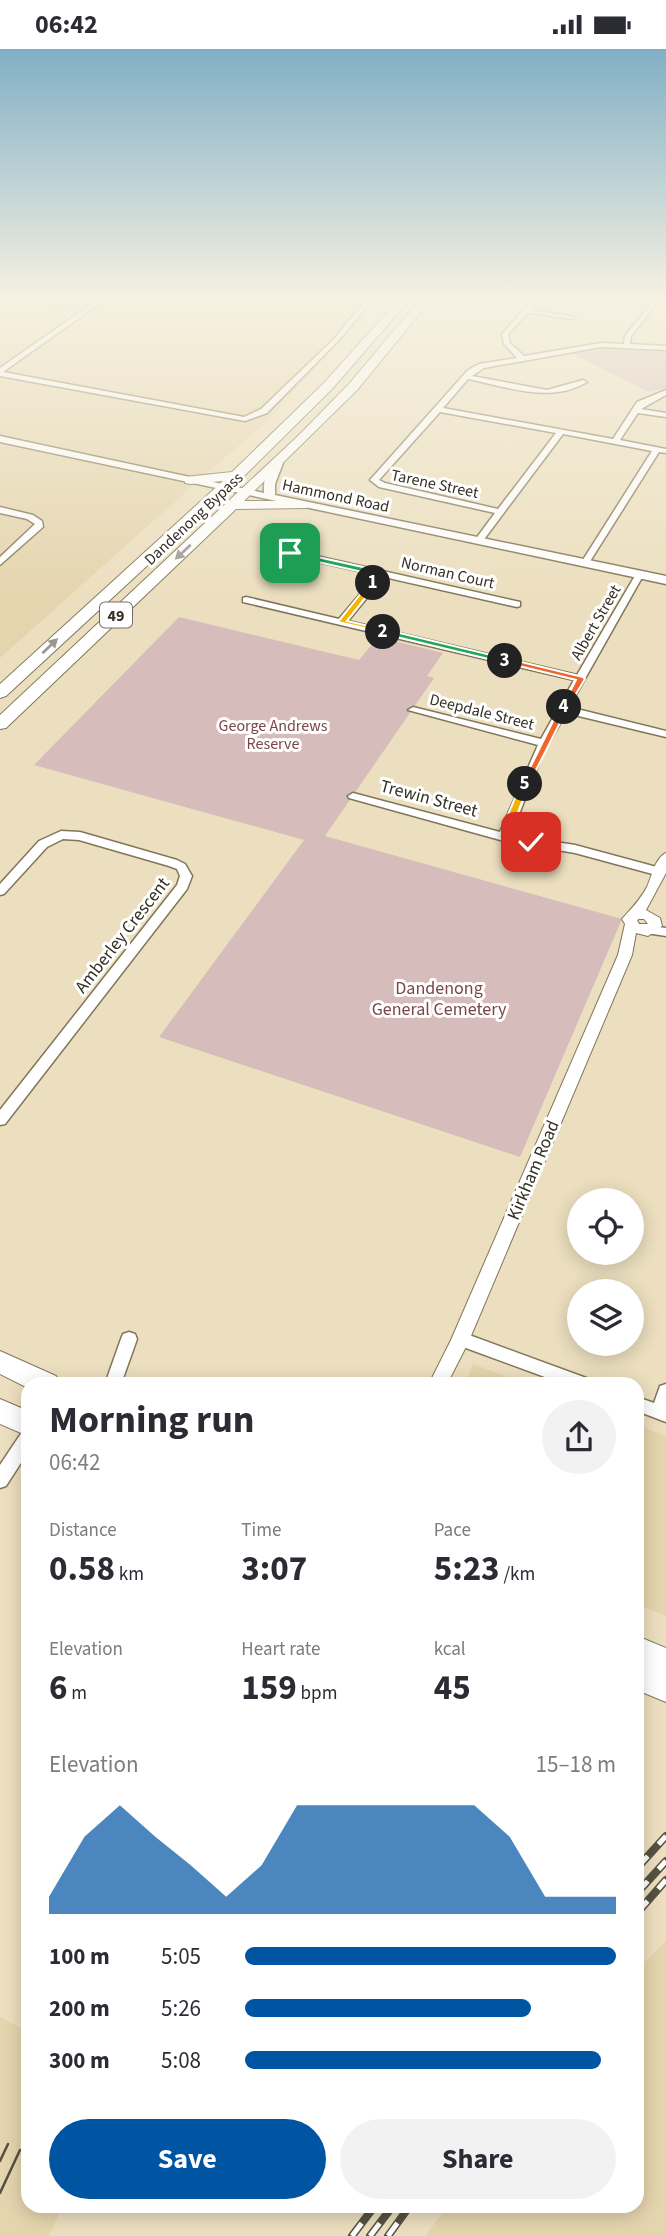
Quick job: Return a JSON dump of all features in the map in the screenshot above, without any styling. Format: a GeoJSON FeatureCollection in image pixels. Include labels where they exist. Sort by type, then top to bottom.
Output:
{"type":"FeatureCollection","features":[{"type":"Feature","properties":{"kind":"highway","name":"Dandenong Bypass"},"geometry":{"type":"LineString","coordinates":[[0,693],[236,476],[316,398]]}},
{"type":"Feature","properties":{"kind":"highway","name":"Dandenong Bypass"},"geometry":{"type":"LineString","coordinates":[[0,725],[342,398]]}},
{"type":"Feature","properties":{"kind":"highway"},"geometry":{"type":"LineString","coordinates":[[195,481],[236,476]]}},
{"type":"Feature","properties":{"kind":"highway"},"geometry":{"type":"LineString","coordinates":[[233,505],[302,505]]}},
{"type":"Feature","properties":{"kind":"highway"},"geometry":{"type":"LineString","coordinates":[[0,1362],[32,1377]]}},
{"type":"Feature","properties":{"kind":"highway"},"geometry":{"type":"LineString","coordinates":[[0,1411],[21,1421]]}},
{"type":"Feature","properties":{"kind":"highway"},"geometry":{"type":"LineString","coordinates":[[644,1654],[666,1663]]}},
{"type":"Feature","properties":{"kind":"highway"},"geometry":{"type":"LineString","coordinates":[[644,1678],[666,1688]]}},
{"type":"Feature","properties":{"kind":"main road","name":"Hammond Road"},"geometry":{"type":"LineString","coordinates":[[0,439],[666,580]]}},
{"type":"Feature","properties":{"kind":"main road"},"geometry":{"type":"LineString","coordinates":[[270,498],[268,489],[277,463]]}},
{"type":"Feature","properties":{"kind":"main road"},"geometry":{"type":"LineString","coordinates":[[195,481],[197,512]]}},
{"type":"Feature","properties":{"kind":"street"},"geometry":{"type":"LineString","coordinates":[[131,398],[245,419],[256,416],[278,398]]}},
{"type":"Feature","properties":{"kind":"street","name":"Tarene Street"},"geometry":{"type":"LineString","coordinates":[[448,398],[374,478],[374,482],[500,512]]}},
{"type":"Feature","properties":{"kind":"street"},"geometry":{"type":"LineString","coordinates":[[615,442],[635,410],[649,398]]}},
{"type":"Feature","properties":{"kind":"street"},"geometry":{"type":"LineString","coordinates":[[438,409],[661,450],[585,563]]}},
{"type":"Feature","properties":{"kind":"street"},"geometry":{"type":"LineString","coordinates":[[635,410],[666,415]]}},
{"type":"Feature","properties":{"kind":"street"},"geometry":{"type":"LineString","coordinates":[[479,540],[561,432]]}},
{"type":"Feature","properties":{"kind":"street"},"geometry":{"type":"LineString","coordinates":[[0,510],[30,517],[39,527],[0,562]]}},
{"type":"Feature","properties":{"kind":"street","name":"Norman Court"},"geometry":{"type":"LineString","coordinates":[[290,553],[517,604]]}},
{"type":"Feature","properties":{"kind":"street"},"geometry":{"type":"LineString","coordinates":[[342,622],[381,574]]}},
{"type":"Feature","properties":{"kind":"street","name":"Albert Street"},"geometry":{"type":"LineString","coordinates":[[504,837],[544,743],[640,574]]}},
{"type":"Feature","properties":{"kind":"street"},"geometry":{"type":"LineString","coordinates":[[246,600],[581,679]]}},
{"type":"Feature","properties":{"kind":"street"},"geometry":{"type":"LineString","coordinates":[[563,709],[666,734]]}},
{"type":"Feature","properties":{"kind":"street","name":"Deepdale Street"},"geometry":{"type":"LineString","coordinates":[[413,710],[544,743]]}},
{"type":"Feature","properties":{"kind":"street","name":"Trewin Street"},"geometry":{"type":"LineString","coordinates":[[353,796],[504,837],[575,849],[660,871]]}},
{"type":"Feature","properties":{"kind":"street","name":"Amberley Crescent"},"geometry":{"type":"LineString","coordinates":[[0,891],[43,844],[51,838],[66,834],[173,863],[181,867],[186,876],[183,886],[0,1120]]}},
{"type":"Feature","properties":{"kind":"street"},"geometry":{"type":"LineString","coordinates":[[666,857],[653,888],[648,924],[666,932]]}},
{"type":"Feature","properties":{"kind":"street","name":"Kirkham Road"},"geometry":{"type":"LineString","coordinates":[[442,1377],[625,955],[648,924]]}},
{"type":"Feature","properties":{"kind":"street"},"geometry":{"type":"LineString","coordinates":[[115,1377],[129,1339]]}},
{"type":"Feature","properties":{"kind":"street"},"geometry":{"type":"LineString","coordinates":[[447,1377],[460,1341],[563,1377]]}},
{"type":"Feature","properties":{"kind":"street"},"geometry":{"type":"LineString","coordinates":[[644,1407],[663,1414],[666,1391]]}},
{"type":"Feature","properties":{"kind":"street"},"geometry":{"type":"LineString","coordinates":[[0,1480],[21,1448]]}},
{"type":"Feature","properties":{"kind":"shaded area"},"geometry":{"type":"Polygon","coordinates":[[[0,398],[288,398],[265,424],[0,658],[0,398]]]}},
{"type":"Feature","properties":{"kind":"shaded area"},"geometry":{"type":"Polygon","coordinates":[[[473,1364],[508,1377],[468,1377],[473,1364]]]}},
{"type":"Feature","properties":{"kind":"shaded area"},"geometry":{"type":"Polygon","coordinates":[[[644,1428],[666,1436],[666,1616],[644,1607],[644,1428]]]}},
{"type":"Feature","properties":{"kind":"shaded area"},"geometry":{"type":"Polygon","coordinates":[[[666,1941],[666,2236],[425,2236],[442,2213],[644,2213],[644,1963],[666,1941]]]}},
{"type":"Feature","properties":{"kind":"shaded area"},"geometry":{"type":"Polygon","coordinates":[[[0,2017],[21,2028],[21,2213],[59,2213],[49,2236],[0,2236],[0,2017]]]}},
{"type":"Feature","properties":{"kind":"green space","name":"Dandenong General Cemetery"},"geometry":{"type":"Polygon","coordinates":[[[179,617],[359,660],[378,637],[443,653],[427,676],[434,678],[325,836],[622,919],[520,1157],[159,1037],[304,840],[34,765],[179,617]]]}},
{"type":"Feature","properties":{"kind":"tram line"},"geometry":{"type":"LineString","coordinates":[[0,2161],[8,2144]]}},
{"type":"Feature","properties":{"kind":"tram line"},"geometry":{"type":"LineString","coordinates":[[0,2193],[20,2150]]}},
{"type":"Feature","properties":{"kind":"railway"},"geometry":{"type":"LineString","coordinates":[[644,1860],[666,1836]]}},
{"type":"Feature","properties":{"kind":"railway"},"geometry":{"type":"LineString","coordinates":[[644,1885],[666,1861]]}},
{"type":"Feature","properties":{"kind":"railway"},"geometry":{"type":"LineString","coordinates":[[644,1905],[666,1880]]}},
{"type":"Feature","properties":{"kind":"railway"},"geometry":{"type":"LineString","coordinates":[[352,2236],[369,2213]]}},
{"type":"Feature","properties":{"kind":"railway"},"geometry":{"type":"LineString","coordinates":[[370,2236],[387,2213]]}},
{"type":"Feature","properties":{"kind":"railway"},"geometry":{"type":"LineString","coordinates":[[388,2236],[405,2213]]}},
{"type":"Feature","properties":{"kind":"route"},"geometry":{"type":"LineString","coordinates":[[290,553],[381,574],[342,622],[581,679],[537,755],[504,837],[531,842]]}},
{"type":"Feature","properties":{"kind":"park label","name":"George Andrews Reserve"},"geometry":{"type":"Point","coordinates":[273,734]}}]}
